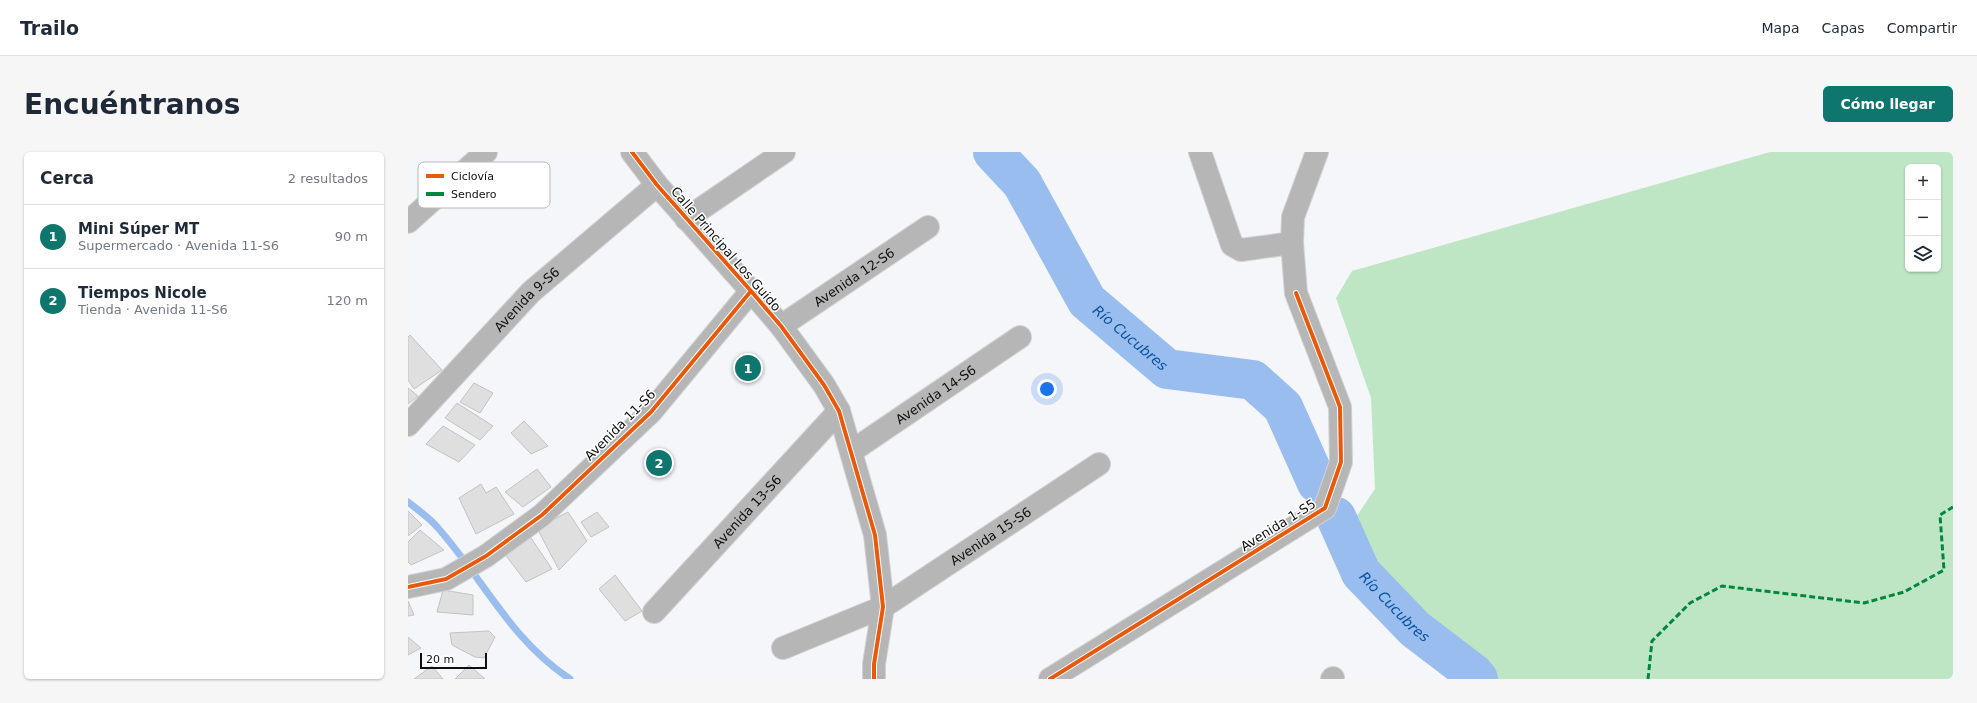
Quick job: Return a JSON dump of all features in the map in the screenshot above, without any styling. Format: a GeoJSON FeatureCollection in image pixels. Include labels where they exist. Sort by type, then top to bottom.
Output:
{"type":"FeatureCollection","features":[{"type":"Feature","properties":{"kind":"street"},"geometry":{"type":"LineString","coordinates":[[475,162],[486,152]]}},
{"type":"Feature","properties":{"kind":"street","name":"Calle Principal Los Guido"},"geometry":{"type":"LineString","coordinates":[[632,152],[657,185],[686,219],[781,326],[824,385],[839,411],[852,451],[875,535],[883,607],[874,664],[874,679]]}},
{"type":"Feature","properties":{"kind":"street"},"geometry":{"type":"LineString","coordinates":[[686,219],[784,152]]}},
{"type":"Feature","properties":{"kind":"street"},"geometry":{"type":"LineString","coordinates":[[1200,152],[1232,245],[1241,250],[1292,243]]}},
{"type":"Feature","properties":{"kind":"street","name":"Avenida 1-S5"},"geometry":{"type":"LineString","coordinates":[[1050,679],[1325,508],[1341,462],[1340,408],[1296,293],[1292,243],[1293,217],[1317,152]]}},
{"type":"Feature","properties":{"kind":"street","name":"Avenida 9-S6"},"geometry":{"type":"LineString","coordinates":[[408,425],[532,292],[657,185]]}},
{"type":"Feature","properties":{"kind":"street"},"geometry":{"type":"LineString","coordinates":[[408,222],[424,208]]}},
{"type":"Feature","properties":{"kind":"street","name":"Avenida 12-S6"},"geometry":{"type":"LineString","coordinates":[[781,326],[928,227]]}},
{"type":"Feature","properties":{"kind":"street","name":"Avenida 11-S6"},"geometry":{"type":"LineString","coordinates":[[408,587],[446,579],[486,556],[542,515],[650,412],[751,291]]}},
{"type":"Feature","properties":{"kind":"street","name":"Avenida 14-S6"},"geometry":{"type":"LineString","coordinates":[[852,451],[1020,337]]}},
{"type":"Feature","properties":{"kind":"street","name":"Avenida 13-S6"},"geometry":{"type":"LineString","coordinates":[[654,612],[839,411]]}},
{"type":"Feature","properties":{"kind":"street","name":"Avenida 15-S6"},"geometry":{"type":"LineString","coordinates":[[783,648],[883,607],[1099,464]]}},
{"type":"Feature","properties":{"kind":"green space"},"geometry":{"type":"Polygon","coordinates":[[[1770,152],[1953,152],[1953,679],[1497,679],[1490,670],[1429,622],[1407,600],[1377,564],[1350,526],[1375,489],[1371,398],[1336,298],[1352,271],[1770,152]]]}},
{"type":"Feature","properties":{"kind":"building"},"geometry":{"type":"Polygon","coordinates":[[[410,335],[442,370],[414,389],[408,380],[408,337],[410,335]]]}},
{"type":"Feature","properties":{"kind":"building"},"geometry":{"type":"Polygon","coordinates":[[[474,383],[493,393],[480,413],[460,402],[474,383]]]}},
{"type":"Feature","properties":{"kind":"building"},"geometry":{"type":"Polygon","coordinates":[[[408,388],[418,396],[408,404],[408,388]]]}},
{"type":"Feature","properties":{"kind":"building"},"geometry":{"type":"Polygon","coordinates":[[[457,403],[493,426],[480,440],[445,418],[457,403]]]}},
{"type":"Feature","properties":{"kind":"building"},"geometry":{"type":"Polygon","coordinates":[[[524,421],[548,446],[531,454],[511,433],[524,421]]]}},
{"type":"Feature","properties":{"kind":"building"},"geometry":{"type":"Polygon","coordinates":[[[443,426],[475,445],[459,462],[426,444],[443,426]]]}},
{"type":"Feature","properties":{"kind":"building"},"geometry":{"type":"Polygon","coordinates":[[[537,469],[551,487],[523,507],[505,492],[537,469]]]}},
{"type":"Feature","properties":{"kind":"building"},"geometry":{"type":"Polygon","coordinates":[[[481,484],[486,493],[496,487],[514,514],[476,534],[459,498],[481,484]]]}},
{"type":"Feature","properties":{"kind":"building"},"geometry":{"type":"Polygon","coordinates":[[[408,511],[422,525],[408,536],[408,511]]]}},
{"type":"Feature","properties":{"kind":"building"},"geometry":{"type":"Polygon","coordinates":[[[568,512],[587,541],[559,570],[537,528],[568,512]]]}},
{"type":"Feature","properties":{"kind":"building"},"geometry":{"type":"Polygon","coordinates":[[[597,512],[609,527],[591,537],[581,522],[597,512]]]}},
{"type":"Feature","properties":{"kind":"building"},"geometry":{"type":"Polygon","coordinates":[[[420,530],[444,550],[411,565],[408,562],[408,542],[420,530]]]}},
{"type":"Feature","properties":{"kind":"building"},"geometry":{"type":"Polygon","coordinates":[[[529,535],[552,569],[526,582],[504,553],[529,535]]]}},
{"type":"Feature","properties":{"kind":"building"},"geometry":{"type":"Polygon","coordinates":[[[615,575],[642,611],[625,621],[599,589],[615,575]]]}},
{"type":"Feature","properties":{"kind":"building"},"geometry":{"type":"Polygon","coordinates":[[[443,590],[473,595],[473,615],[437,612],[443,590]]]}},
{"type":"Feature","properties":{"kind":"building"},"geometry":{"type":"Polygon","coordinates":[[[408,601],[414,615],[408,616],[408,601]]]}},
{"type":"Feature","properties":{"kind":"building"},"geometry":{"type":"Polygon","coordinates":[[[489,631],[495,637],[484,658],[475,657],[452,645],[450,633],[489,631]]]}},
{"type":"Feature","properties":{"kind":"building"},"geometry":{"type":"Polygon","coordinates":[[[408,637],[421,648],[408,655],[408,637]]]}},
{"type":"Feature","properties":{"kind":"building"},"geometry":{"type":"Polygon","coordinates":[[[469,665],[485,679],[455,679],[469,665]]]}},
{"type":"Feature","properties":{"kind":"building"},"geometry":{"type":"Polygon","coordinates":[[[432,666],[443,679],[414,679],[432,666]]]}},
{"type":"Feature","properties":{"kind":"waterway","name":"Río Cucubres"},"geometry":{"type":"LineString","coordinates":[[993,152],[1022,183],[1087,301],[1167,369],[1253,380],[1283,407],[1317,483]]}},
{"type":"Feature","properties":{"kind":"waterway"},"geometry":{"type":"LineString","coordinates":[[408,502],[435,524],[499,608],[531,646],[549,663],[570,679]]}},
{"type":"Feature","properties":{"kind":"waterway","name":"Río Cucubres"},"geometry":{"type":"LineString","coordinates":[[1336,517],[1361,573],[1415,629],[1474,674],[1478,679]]}},
{"type":"Feature","properties":{"kind":"marked path"},"geometry":{"type":"LineString","coordinates":[[1648,679],[1652,641],[1690,603],[1722,586],[1864,603],[1904,592],[1944,570],[1940,515],[1953,507]]}},
{"type":"Feature","properties":{"kind":"cycle path"},"geometry":{"type":"LineString","coordinates":[[632,152],[657,185],[781,326],[824,385],[839,411],[875,535],[883,607],[874,664],[874,679]]}},
{"type":"Feature","properties":{"kind":"cycle path"},"geometry":{"type":"LineString","coordinates":[[408,587],[446,579],[486,556],[542,515],[651,412],[751,291]]}},
{"type":"Feature","properties":{"kind":"cycle path"},"geometry":{"type":"LineString","coordinates":[[1050,679],[1325,508],[1341,462],[1340,407],[1296,293]]}},
{"type":"Feature","properties":{"kind":"place","name":"Mini Súper MT"},"geometry":{"type":"Point","coordinates":[748,368]}},
{"type":"Feature","properties":{"kind":"place","name":"Tiempos Nicole"},"geometry":{"type":"Point","coordinates":[659,463]}}]}
